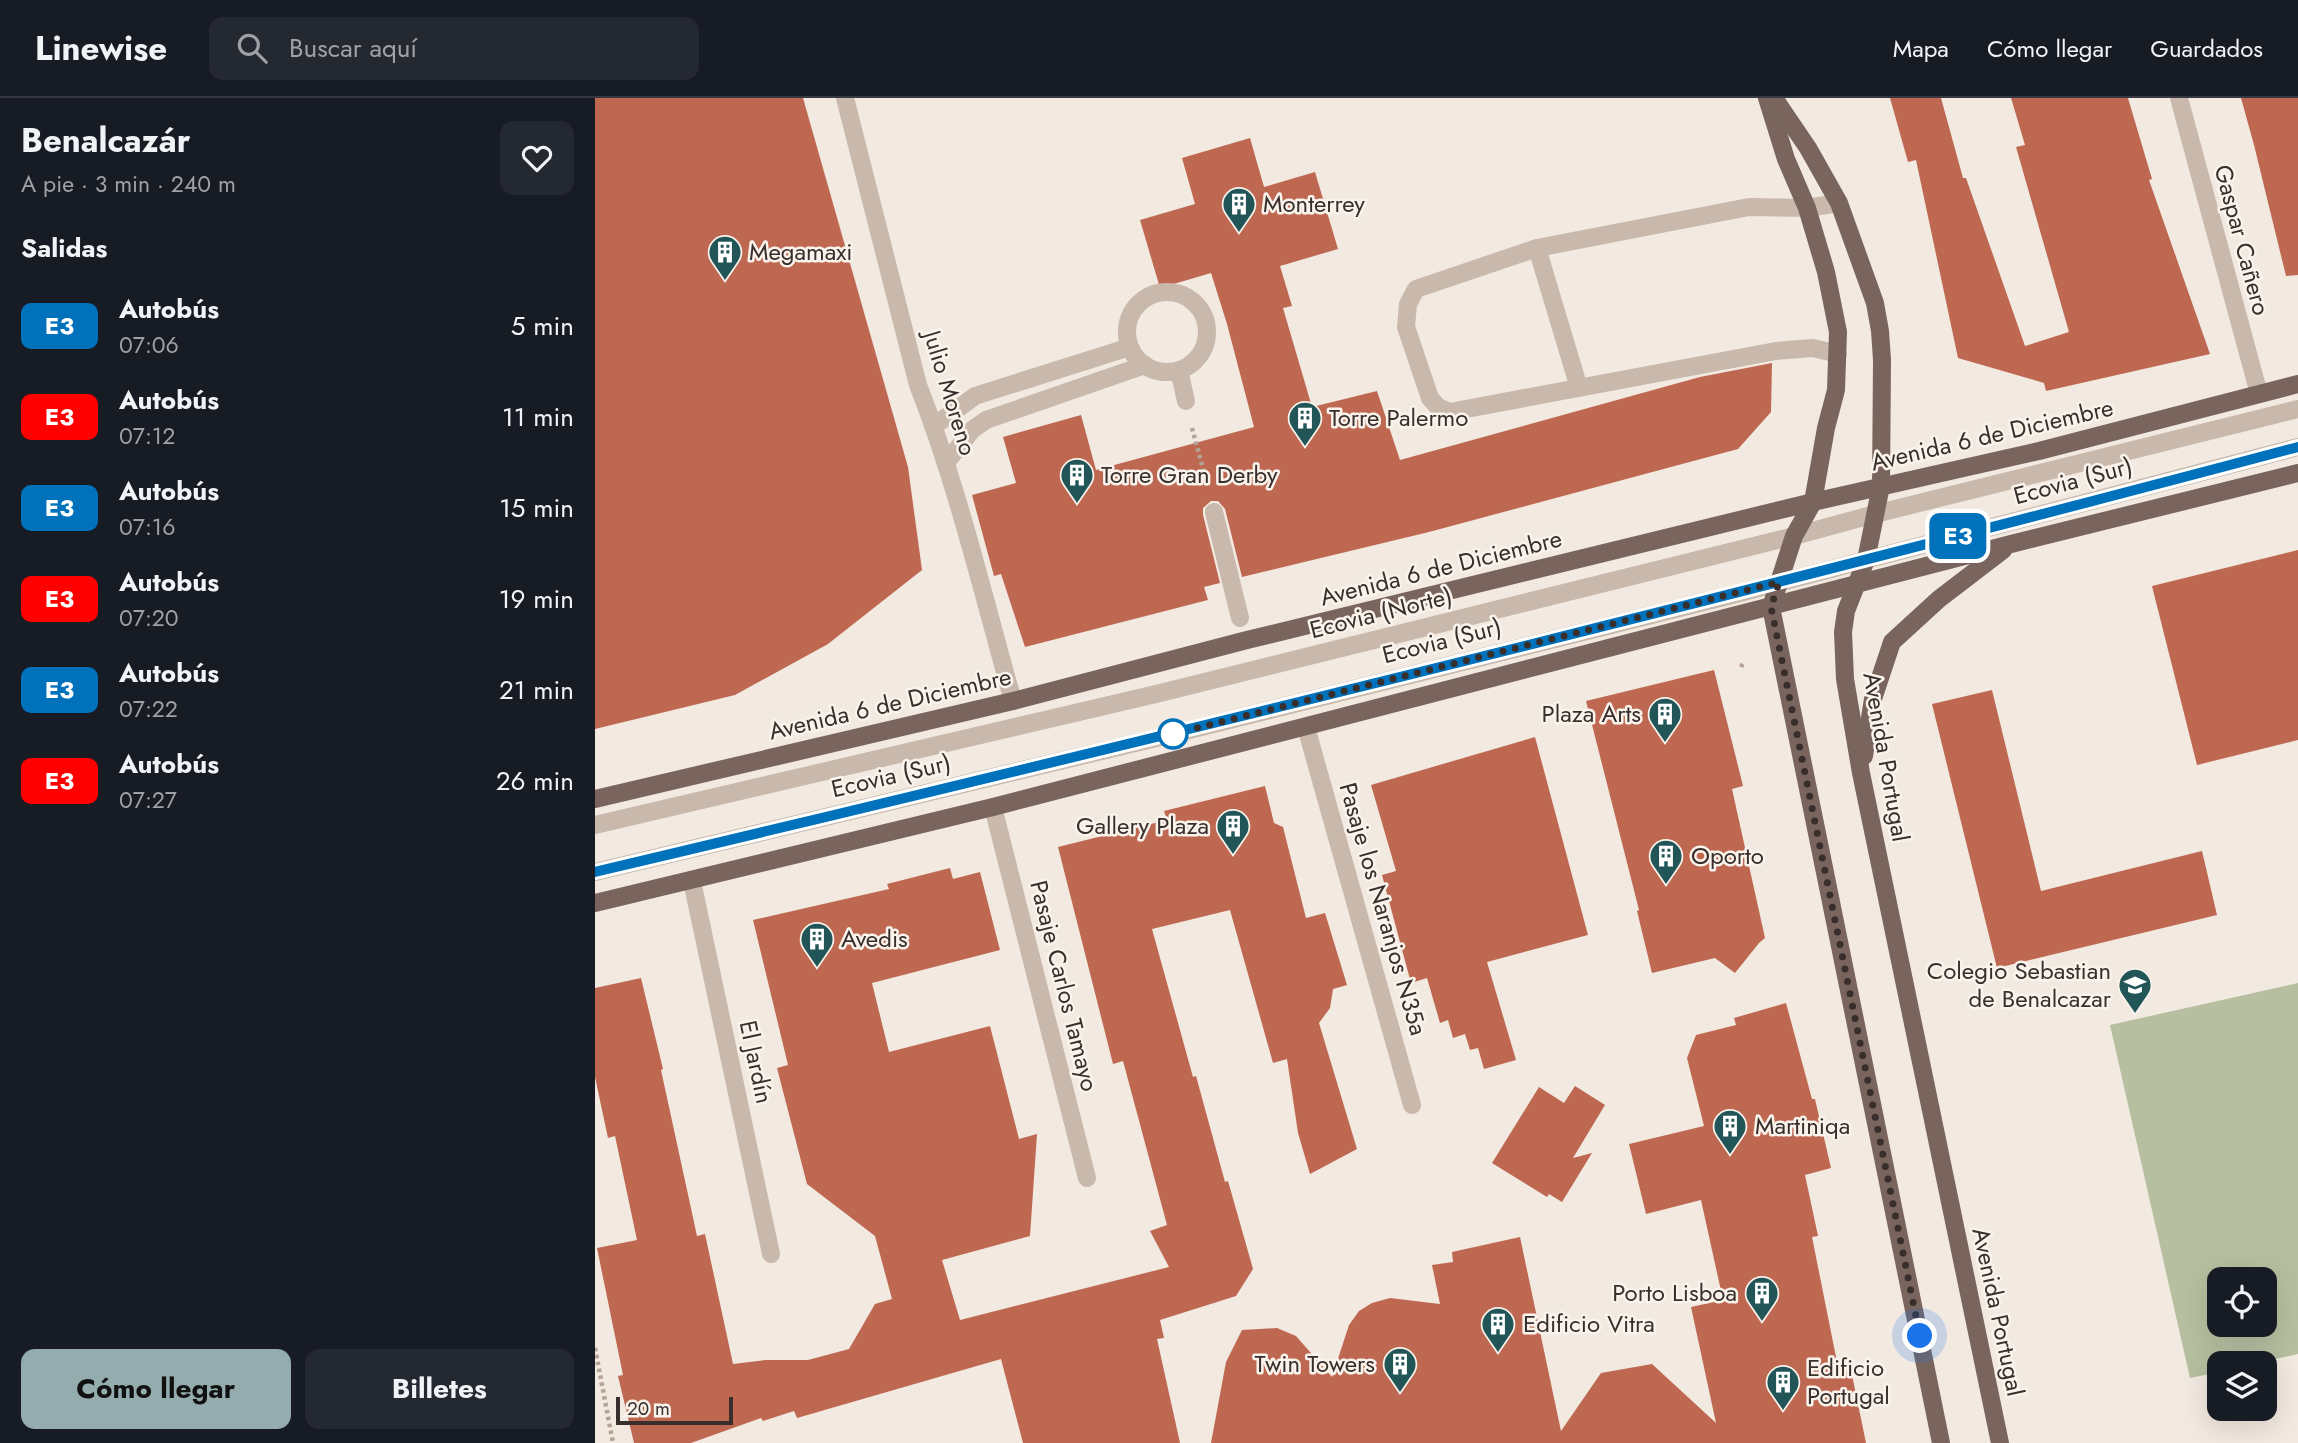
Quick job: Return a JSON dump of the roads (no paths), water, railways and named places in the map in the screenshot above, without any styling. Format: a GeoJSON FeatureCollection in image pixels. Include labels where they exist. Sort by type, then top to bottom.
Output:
{"type":"FeatureCollection","features":[{"type":"Feature","properties":{"kind":"main road"},"geometry":{"type":"LineString","coordinates":[[1767,98],[1786,159],[1807,208],[1826,272],[1838,332],[1836,390],[1826,428],[1813,502],[1794,537],[1771,607],[1941,1443]]}},
{"type":"Feature","properties":{"kind":"main road","name":"Avenida Portugal"},"geometry":{"type":"LineString","coordinates":[[1774,98],[1808,148],[1839,203],[1875,303],[1880,331],[1881,486],[1866,560],[1846,611],[1846,679],[1861,774],[2000,1443]]}},
{"type":"Feature","properties":{"kind":"main road","name":"Avenida 6 de Diciembre"},"geometry":{"type":"LineString","coordinates":[[595,799],[1013,701],[1247,640],[1813,502],[2039,451],[2298,384]]}},
{"type":"Feature","properties":{"kind":"main road"},"geometry":{"type":"LineString","coordinates":[[595,903],[993,807],[2011,544],[2298,473]]}},
{"type":"Feature","properties":{"kind":"main road"},"geometry":{"type":"LineString","coordinates":[[1861,774],[1873,699],[1892,642],[1939,599],[2011,544]]}},
{"type":"Feature","properties":{"kind":"street","name":"Julio Moreno"},"geometry":{"type":"LineString","coordinates":[[845,98],[918,385],[946,463],[1013,701]]}},
{"type":"Feature","properties":{"kind":"street","name":"Gaspar Cañero"},"geometry":{"type":"LineString","coordinates":[[2179,98],[2259,394]]}},
{"type":"Feature","properties":{"kind":"street"},"geometry":{"type":"LineString","coordinates":[[1838,354],[1813,348],[1776,351],[1450,412],[1438,407],[1430,398],[1406,327],[1408,304],[1416,289],[1537,248],[1749,207],[1807,208],[1839,203]]}},
{"type":"Feature","properties":{"kind":"street"},"geometry":{"type":"LineString","coordinates":[[1537,248],[1579,388]]}},
{"type":"Feature","properties":{"kind":"street"},"geometry":{"type":"LineString","coordinates":[[1156,293],[1183,295],[1194,303],[1202,314],[1206,341],[1201,353],[1179,370],[1167,372],[1145,365],[1130,347],[1127,334],[1129,320],[1134,308],[1144,298],[1156,293]]}},
{"type":"Feature","properties":{"kind":"street"},"geometry":{"type":"LineString","coordinates":[[934,426],[975,396],[1130,347]]}},
{"type":"Feature","properties":{"kind":"street"},"geometry":{"type":"LineString","coordinates":[[946,463],[972,430],[986,420],[1145,365]]}},
{"type":"Feature","properties":{"kind":"street"},"geometry":{"type":"LineString","coordinates":[[1179,370],[1185,401]]}},
{"type":"Feature","properties":{"kind":"street","name":"Ecovia (Norte)"},"geometry":{"type":"LineString","coordinates":[[595,825],[1156,694],[1794,537],[1875,514],[2298,409]]}},
{"type":"Feature","properties":{"kind":"street","name":"Ecovia (Sur)"},"geometry":{"type":"LineString","coordinates":[[595,872],[1173,734],[1866,560],[2298,447]]}},
{"type":"Feature","properties":{"kind":"street"},"geometry":{"type":"LineString","coordinates":[[1214,512],[1240,618]]}},
{"type":"Feature","properties":{"kind":"street","name":"Pasaje los Naranjos N35a"},"geometry":{"type":"LineString","coordinates":[[1306,727],[1412,1105]]}},
{"type":"Feature","properties":{"kind":"street","name":"Pasaje Carlos Tamayo"},"geometry":{"type":"LineString","coordinates":[[993,807],[1087,1178]]}},
{"type":"Feature","properties":{"kind":"street","name":"El Jardín"},"geometry":{"type":"LineString","coordinates":[[692,881],[771,1254]]}},
{"type":"Feature","properties":{"kind":"place","name":"Monterrey"},"geometry":{"type":"Point","coordinates":[1239,234]}},
{"type":"Feature","properties":{"kind":"place","name":"Megamaxi"},"geometry":{"type":"Point","coordinates":[725,282]}},
{"type":"Feature","properties":{"kind":"place","name":"Torre Palermo"},"geometry":{"type":"Point","coordinates":[1305,448]}},
{"type":"Feature","properties":{"kind":"place","name":"Torre Gran Derby"},"geometry":{"type":"Point","coordinates":[1077,505]}},
{"type":"Feature","properties":{"kind":"place","name":"Plaza Arts"},"geometry":{"type":"Point","coordinates":[1665,744]}},
{"type":"Feature","properties":{"kind":"place","name":"Gallery Plaza"},"geometry":{"type":"Point","coordinates":[1233,856]}},
{"type":"Feature","properties":{"kind":"place","name":"Oporto"},"geometry":{"type":"Point","coordinates":[1666,886]}},
{"type":"Feature","properties":{"kind":"place","name":"Avedis"},"geometry":{"type":"Point","coordinates":[817,969]}},
{"type":"Feature","properties":{"kind":"place","name":"Colegio Sebastian de Benalcazar"},"geometry":{"type":"Point","coordinates":[2135,1015]}},
{"type":"Feature","properties":{"kind":"place","name":"Martiniqa"},"geometry":{"type":"Point","coordinates":[1730,1156]}},
{"type":"Feature","properties":{"kind":"place","name":"Porto Lisboa"},"geometry":{"type":"Point","coordinates":[1762,1323]}},
{"type":"Feature","properties":{"kind":"place","name":"Edificio Vitra"},"geometry":{"type":"Point","coordinates":[1498,1354]}},
{"type":"Feature","properties":{"kind":"place","name":"Twin Towers"},"geometry":{"type":"Point","coordinates":[1400,1394]}},
{"type":"Feature","properties":{"kind":"place","name":"Edificio Portugal"},"geometry":{"type":"Point","coordinates":[1783,1412]}}]}
